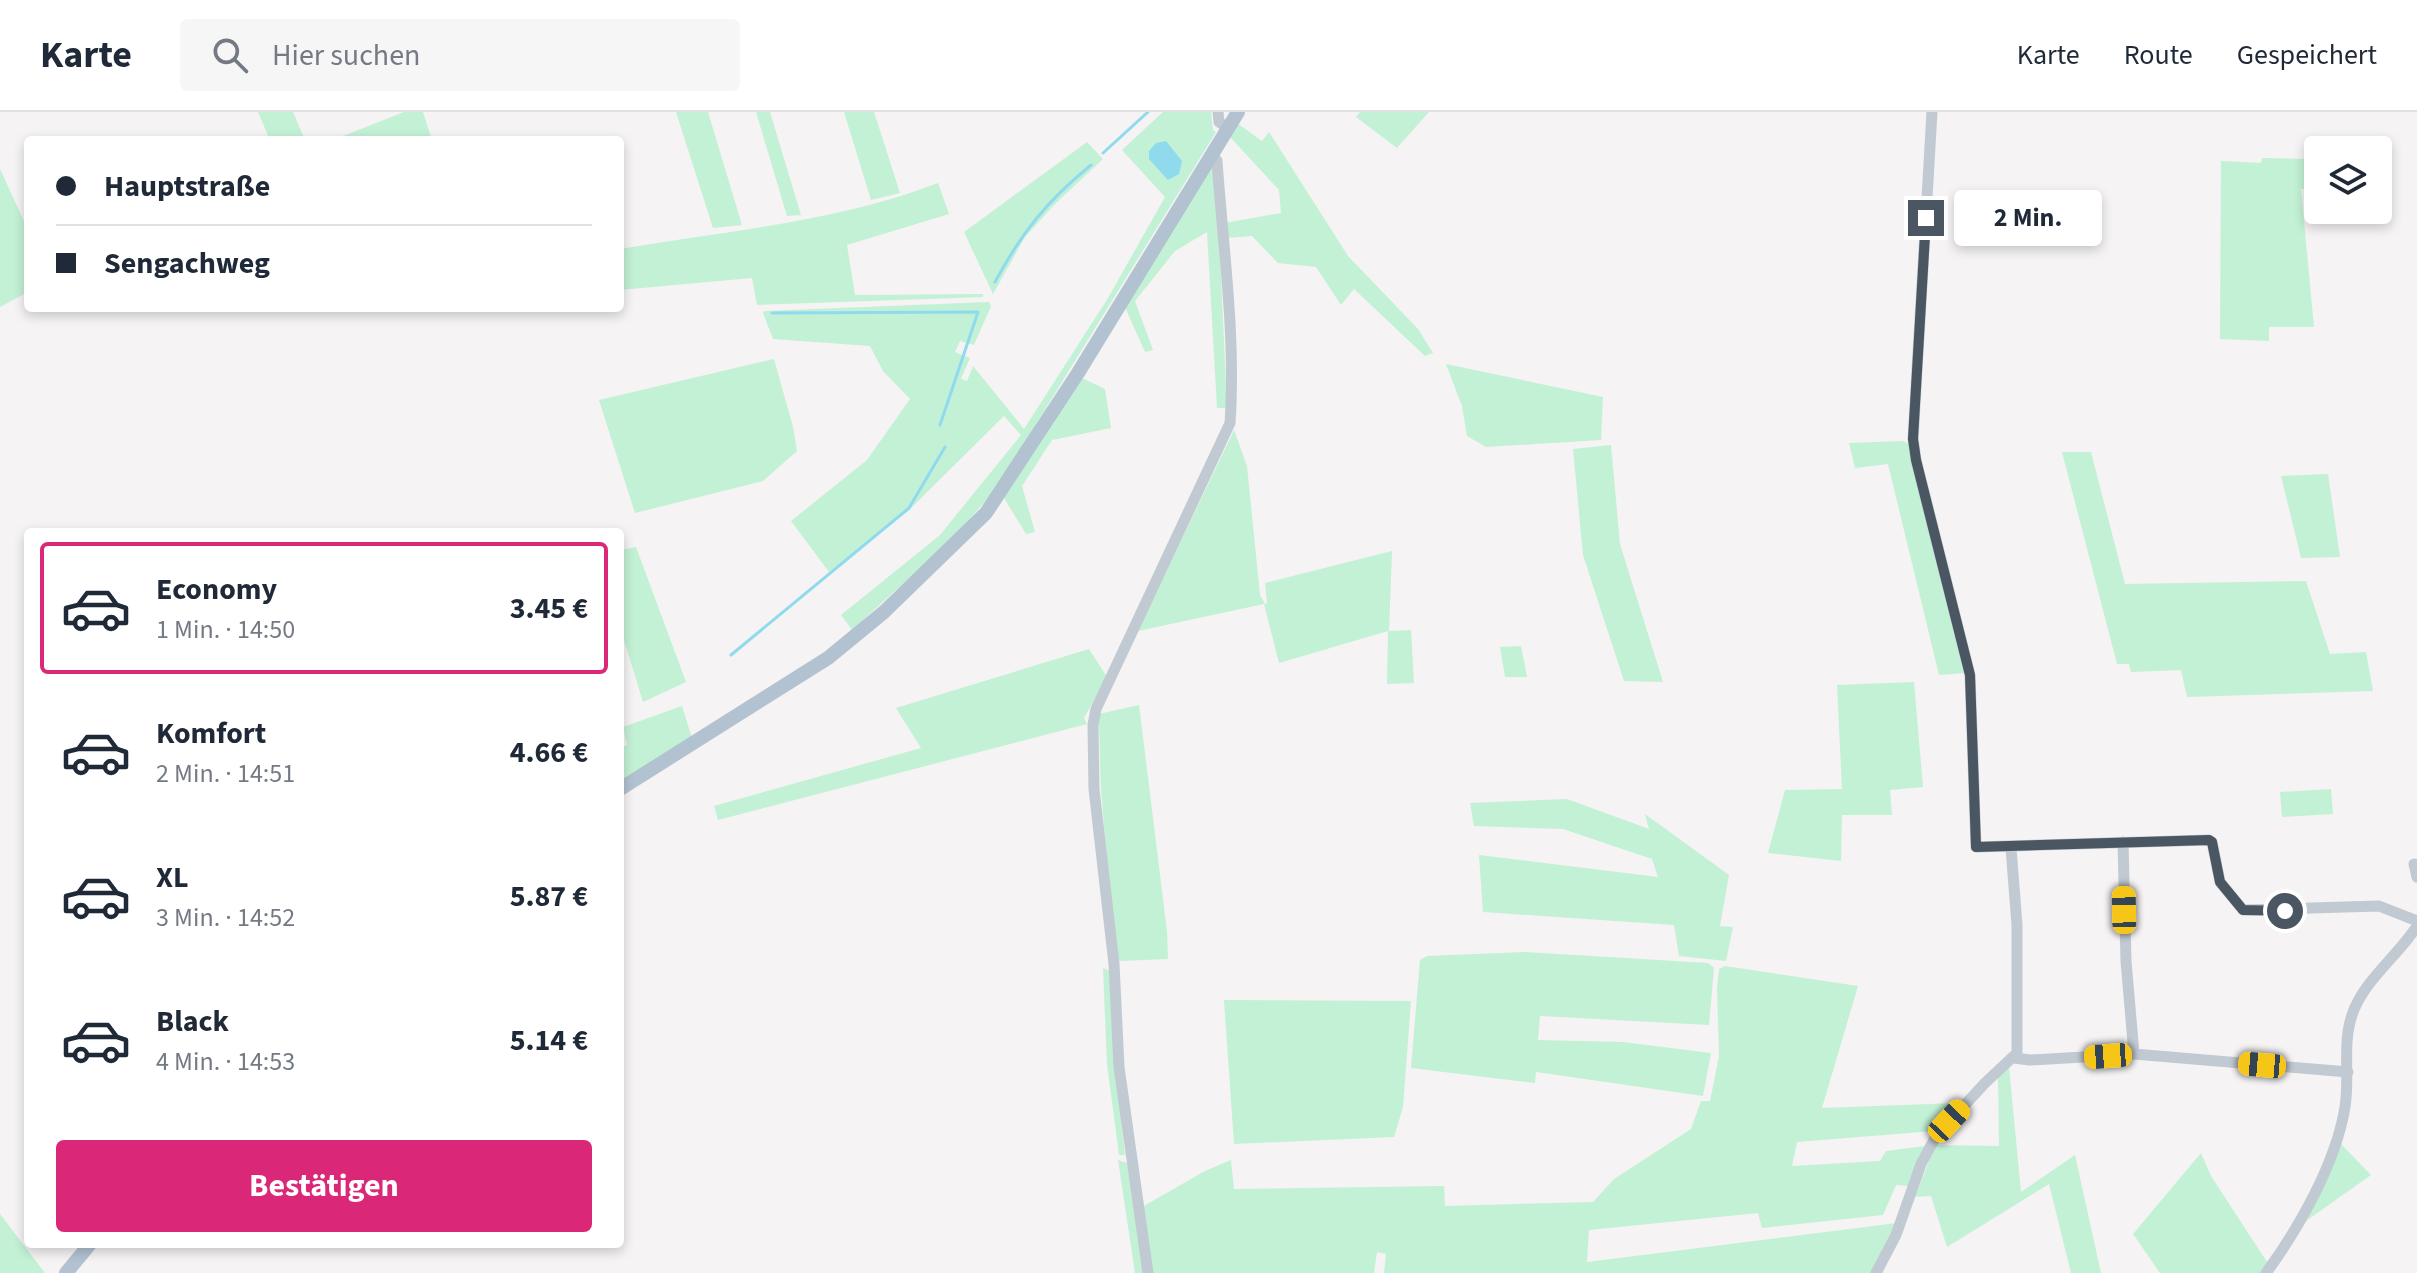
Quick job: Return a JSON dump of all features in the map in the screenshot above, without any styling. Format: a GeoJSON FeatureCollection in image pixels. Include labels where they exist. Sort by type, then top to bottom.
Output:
{"type":"FeatureCollection","features":[{"type":"Feature","properties":{"kind":"main road"},"geometry":{"type":"LineString","coordinates":[[624,786],[828,658],[884,612],[986,513],[1078,373],[1238,112]]}},
{"type":"Feature","properties":{"kind":"main road"},"geometry":{"type":"LineString","coordinates":[[66,1273],[87,1248]]}},
{"type":"Feature","properties":{"kind":"street"},"geometry":{"type":"LineString","coordinates":[[1218,112],[1219,122],[1228,128]]}},
{"type":"Feature","properties":{"kind":"street"},"geometry":{"type":"LineString","coordinates":[[1932,112],[1913,439],[1970,675],[1976,847],[2209,840],[2220,882],[2243,910],[2379,906],[2417,924],[2405,945],[2360,996],[2351,1017],[2348,1072],[2338,1136],[2293,1233],[2266,1273]]}},
{"type":"Feature","properties":{"kind":"street"},"geometry":{"type":"LineString","coordinates":[[1148,1273],[1119,1067],[1114,964],[1094,789],[1093,725],[1096,709],[1230,423],[1232,393],[1227,303],[1217,161],[1212,154]]}},
{"type":"Feature","properties":{"kind":"street"},"geometry":{"type":"LineString","coordinates":[[2123,842],[2126,961],[2134,1054]]}},
{"type":"Feature","properties":{"kind":"street"},"geometry":{"type":"LineString","coordinates":[[1876,1273],[1892,1245],[1921,1164],[1936,1136],[1991,1076],[2014,1058],[2019,1047],[2011,848]]}},
{"type":"Feature","properties":{"kind":"street"},"geometry":{"type":"LineString","coordinates":[[2014,1058],[2030,1060],[2134,1054],[2348,1072]]}},
{"type":"Feature","properties":{"kind":"green space"},"geometry":{"type":"Polygon","coordinates":[[[258,112],[293,112],[303,136],[268,136],[258,112]]]}},
{"type":"Feature","properties":{"kind":"green space"},"geometry":{"type":"Polygon","coordinates":[[[404,112],[423,112],[431,136],[343,136],[404,112]]]}},
{"type":"Feature","properties":{"kind":"green space"},"geometry":{"type":"Polygon","coordinates":[[[676,112],[708,112],[742,225],[713,228],[676,112]]]}},
{"type":"Feature","properties":{"kind":"green space"},"geometry":{"type":"Polygon","coordinates":[[[756,112],[770,112],[801,215],[787,216],[756,112]]]}},
{"type":"Feature","properties":{"kind":"green space"},"geometry":{"type":"Polygon","coordinates":[[[844,112],[874,112],[900,193],[871,200],[844,112]]]}},
{"type":"Feature","properties":{"kind":"green space"},"geometry":{"type":"Polygon","coordinates":[[[1163,112],[1211,112],[1213,130],[1216,132],[996,489],[955,536],[852,630],[841,615],[940,535],[1021,435],[1004,416],[910,509],[829,572],[791,521],[867,460],[910,399],[883,371],[870,346],[773,339],[763,313],[989,302],[991,306],[974,345],[960,341],[955,352],[970,358],[961,379],[967,381],[973,366],[1024,429],[1108,298],[1165,197],[1122,150],[1163,112]]]}},
{"type":"Feature","properties":{"kind":"green space"},"geometry":{"type":"Polygon","coordinates":[[[1360,112],[1429,112],[1397,148],[1356,117],[1360,112]]]}},
{"type":"Feature","properties":{"kind":"green space"},"geometry":{"type":"Polygon","coordinates":[[[1237,123],[1262,141],[1269,132],[1348,256],[1418,329],[1433,353],[1425,356],[1354,289],[1341,305],[1316,267],[1278,263],[1252,236],[1227,238],[1225,223],[1281,213],[1279,190],[1230,137],[1237,123]]]}},
{"type":"Feature","properties":{"kind":"green space"},"geometry":{"type":"Polygon","coordinates":[[[1087,142],[1103,159],[1025,237],[993,294],[964,232],[1087,142]]]}},
{"type":"Feature","properties":{"kind":"green space"},"geometry":{"type":"Polygon","coordinates":[[[2262,158],[2304,159],[2304,189],[2301,189],[2314,327],[2269,327],[2269,341],[2220,339],[2221,161],[2261,163],[2262,158]]]}},
{"type":"Feature","properties":{"kind":"green space"},"geometry":{"type":"Polygon","coordinates":[[[1212,162],[1216,165],[1227,408],[1217,408],[1207,232],[1175,251],[1135,301],[1153,350],[1145,352],[1124,305],[1212,162]]]}},
{"type":"Feature","properties":{"kind":"green space"},"geometry":{"type":"Polygon","coordinates":[[[0,169],[24,221],[24,294],[0,307],[0,169]]]}},
{"type":"Feature","properties":{"kind":"green space"},"geometry":{"type":"Polygon","coordinates":[[[938,183],[949,214],[847,245],[855,295],[983,294],[983,297],[757,305],[752,278],[624,290],[624,248],[821,216],[938,183]]]}},
{"type":"Feature","properties":{"kind":"green space"},"geometry":{"type":"Polygon","coordinates":[[[774,359],[797,451],[763,481],[635,513],[599,400],[774,359]]]}},
{"type":"Feature","properties":{"kind":"green space"},"geometry":{"type":"Polygon","coordinates":[[[1446,364],[1603,397],[1601,440],[1486,447],[1467,436],[1462,406],[1446,364]]]}},
{"type":"Feature","properties":{"kind":"green space"},"geometry":{"type":"Polygon","coordinates":[[[1080,377],[1105,389],[1111,428],[1052,440],[1022,486],[1035,532],[1026,534],[1004,498],[1080,377]]]}},
{"type":"Feature","properties":{"kind":"green space"},"geometry":{"type":"Polygon","coordinates":[[[1234,430],[1247,466],[1260,595],[1265,604],[1265,583],[1392,551],[1389,631],[1411,630],[1414,683],[1387,684],[1388,631],[1279,663],[1264,604],[1138,631],[1234,430]]]}},
{"type":"Feature","properties":{"kind":"green space"},"geometry":{"type":"Polygon","coordinates":[[[1903,441],[1909,444],[1966,673],[1939,675],[1888,464],[1855,468],[1849,443],[1903,441]]]}},
{"type":"Feature","properties":{"kind":"green space"},"geometry":{"type":"Polygon","coordinates":[[[1611,445],[1620,544],[1663,682],[1624,681],[1583,555],[1573,449],[1611,445]]]}},
{"type":"Feature","properties":{"kind":"green space"},"geometry":{"type":"Polygon","coordinates":[[[2062,452],[2091,452],[2125,584],[2306,581],[2330,654],[2366,652],[2373,691],[2187,697],[2181,670],[2131,672],[2129,664],[2117,664],[2062,452]]]}},
{"type":"Feature","properties":{"kind":"green space"},"geometry":{"type":"Polygon","coordinates":[[[2328,474],[2340,557],[2301,558],[2281,476],[2328,474]]]}},
{"type":"Feature","properties":{"kind":"green space"},"geometry":{"type":"Polygon","coordinates":[[[636,547],[686,682],[643,702],[624,640],[624,549],[636,547]]]}},
{"type":"Feature","properties":{"kind":"green space"},"geometry":{"type":"Polygon","coordinates":[[[1521,646],[1527,677],[1505,677],[1500,647],[1521,646]]]}},
{"type":"Feature","properties":{"kind":"green space"},"geometry":{"type":"Polygon","coordinates":[[[1089,649],[1107,677],[1084,718],[1087,724],[718,820],[714,806],[921,748],[896,708],[1089,649]]]}},
{"type":"Feature","properties":{"kind":"green space"},"geometry":{"type":"Polygon","coordinates":[[[1914,682],[1923,787],[1890,790],[1892,815],[1842,815],[1841,861],[1768,853],[1785,790],[1842,789],[1837,685],[1914,682]]]}},
{"type":"Feature","properties":{"kind":"green space"},"geometry":{"type":"Polygon","coordinates":[[[1139,705],[1168,959],[1120,961],[1115,956],[1101,789],[1099,714],[1139,705]]]}},
{"type":"Feature","properties":{"kind":"green space"},"geometry":{"type":"Polygon","coordinates":[[[682,706],[692,738],[624,780],[624,746],[627,745],[624,727],[682,706]]]}},
{"type":"Feature","properties":{"kind":"green space"},"geometry":{"type":"Polygon","coordinates":[[[2331,789],[2333,814],[2282,817],[2280,792],[2331,789]]]}},
{"type":"Feature","properties":{"kind":"green space"},"geometry":{"type":"Polygon","coordinates":[[[1567,799],[1649,829],[1645,814],[1729,875],[1720,926],[1733,927],[1726,961],[1679,956],[1674,925],[1483,912],[1479,855],[1658,877],[1652,859],[1563,829],[1474,826],[1470,803],[1567,799]]]}},
{"type":"Feature","properties":{"kind":"green space"},"geometry":{"type":"Polygon","coordinates":[[[1525,952],[1708,963],[1714,968],[1709,1025],[1540,1016],[1538,1040],[1623,1042],[1711,1053],[1703,1096],[1536,1072],[1535,1083],[1411,1068],[1420,960],[1427,956],[1525,952]]]}},
{"type":"Feature","properties":{"kind":"green space"},"geometry":{"type":"Polygon","coordinates":[[[1725,966],[1858,986],[1822,1108],[1957,1103],[1934,1131],[1797,1142],[1792,1166],[1880,1161],[1886,1151],[1925,1146],[1908,1186],[1896,1185],[1883,1215],[1762,1228],[1758,1213],[1589,1230],[1587,1262],[1897,1223],[1873,1273],[1384,1273],[1386,1254],[1377,1252],[1374,1273],[1152,1273],[1142,1207],[1205,1171],[1231,1160],[1234,1189],[1444,1186],[1445,1206],[1593,1202],[1614,1179],[1691,1129],[1701,1101],[1710,1101],[1719,1056],[1719,969],[1725,966]]]}},
{"type":"Feature","properties":{"kind":"green space"},"geometry":{"type":"Polygon","coordinates":[[[1103,968],[1110,971],[1125,1155],[1119,1155],[1107,1064],[1103,968]]]}},
{"type":"Feature","properties":{"kind":"green space"},"geometry":{"type":"Polygon","coordinates":[[[1224,1000],[1411,1001],[1403,1107],[1394,1137],[1234,1144],[1224,1000]]]}},
{"type":"Feature","properties":{"kind":"green space"},"geometry":{"type":"Polygon","coordinates":[[[2009,1067],[2021,1192],[2075,1155],[2101,1273],[2071,1273],[2049,1184],[1947,1247],[1931,1196],[1915,1197],[1935,1145],[1999,1146],[1998,1076],[2009,1067]]]}},
{"type":"Feature","properties":{"kind":"green space"},"geometry":{"type":"Polygon","coordinates":[[[2339,1142],[2371,1175],[2306,1221],[2339,1142]]]}},
{"type":"Feature","properties":{"kind":"green space"},"geometry":{"type":"Polygon","coordinates":[[[2201,1153],[2211,1176],[2269,1265],[2262,1273],[2160,1273],[2133,1234],[2201,1153]]]}},
{"type":"Feature","properties":{"kind":"green space"},"geometry":{"type":"Polygon","coordinates":[[[1118,1160],[1127,1163],[1145,1273],[1135,1273],[1118,1160]]]}},
{"type":"Feature","properties":{"kind":"green space"},"geometry":{"type":"Polygon","coordinates":[[[0,1214],[45,1273],[0,1273],[0,1214]]]}},
{"type":"Feature","properties":{"kind":"water"},"geometry":{"type":"Polygon","coordinates":[[[1166,141],[1182,161],[1179,174],[1168,180],[1149,159],[1149,151],[1156,143],[1166,141]]]}},
{"type":"Feature","properties":{"kind":"waterway"},"geometry":{"type":"LineString","coordinates":[[1103,153],[1148,112]]}},
{"type":"Feature","properties":{"kind":"waterway"},"geometry":{"type":"LineString","coordinates":[[995,282],[1037,218],[1061,191],[1091,165]]}},
{"type":"Feature","properties":{"kind":"waterway"},"geometry":{"type":"LineString","coordinates":[[772,313],[978,312],[940,425]]}},
{"type":"Feature","properties":{"kind":"waterway"},"geometry":{"type":"LineString","coordinates":[[731,655],[909,508],[945,447]]}},
{"type":"Feature","properties":{"kind":"route"},"geometry":{"type":"LineString","coordinates":[[1926,218],[1913,439],[1968,660],[1976,847],[2209,840],[2220,882],[2243,910],[2285,911]]}}]}
